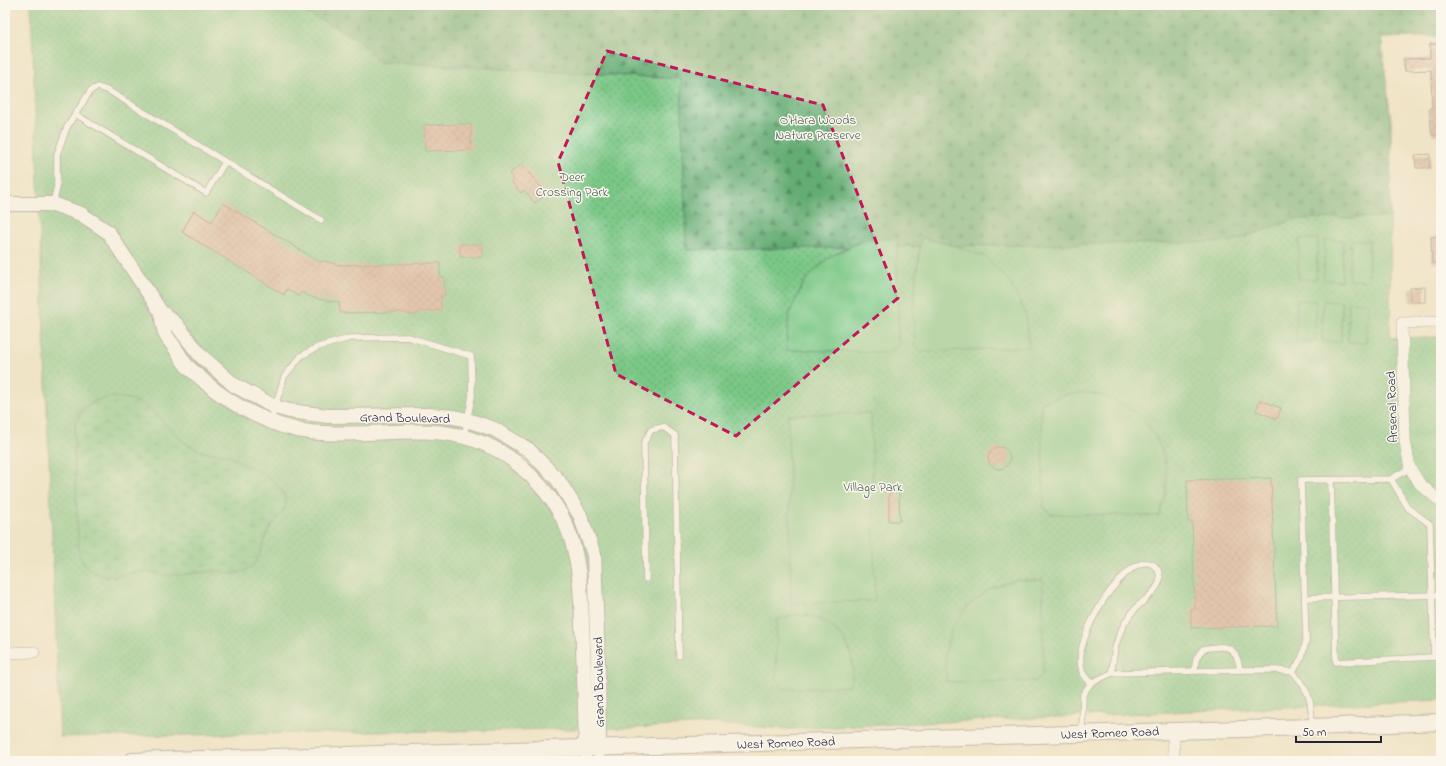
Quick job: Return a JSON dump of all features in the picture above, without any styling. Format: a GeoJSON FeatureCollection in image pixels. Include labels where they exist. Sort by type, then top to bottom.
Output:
{"type":"FeatureCollection","features":[{"type":"Feature","properties":{"kind":"main road","name":"West Romeo Road"},"geometry":{"type":"LineString","coordinates":[[132,761],[592,754],[1082,733],[1441,722]]}},
{"type":"Feature","properties":{"kind":"street","name":"Grand Boulevard"},"geometry":{"type":"LineString","coordinates":[[5,204],[53,204],[81,214],[108,232],[161,312],[176,324],[200,355],[234,385],[275,407],[290,411],[328,416],[430,415],[454,417],[494,429],[529,450],[558,480],[580,515],[594,555],[598,668],[592,754]]}},
{"type":"Feature","properties":{"kind":"street","name":"Grand Boulevard"},"geometry":{"type":"LineString","coordinates":[[161,312],[165,335],[188,367],[218,393],[253,415],[271,422],[308,432],[344,434],[432,431],[464,436],[496,449],[521,466],[542,486],[554,503],[570,537],[578,563],[592,754]]}},
{"type":"Feature","properties":{"kind":"street","name":"Arsenal Road"},"geometry":{"type":"LineString","coordinates":[[1441,322],[1402,323],[1404,441],[1410,468],[1420,484],[1441,502]]}},
{"type":"Feature","properties":{"kind":"street"},"geometry":{"type":"LineString","coordinates":[[5,653],[34,652]]}},
{"type":"Feature","properties":{"kind":"street"},"geometry":{"type":"LineString","coordinates":[[1173,730],[1174,761]]}},
{"type":"Feature","properties":{"kind":"lane"},"geometry":{"type":"LineString","coordinates":[[53,204],[57,187],[57,154],[67,126],[91,90],[98,87],[110,91],[321,220]]}},
{"type":"Feature","properties":{"kind":"lane"},"geometry":{"type":"LineString","coordinates":[[75,114],[206,193],[225,162]]}},
{"type":"Feature","properties":{"kind":"lane"},"geometry":{"type":"LineString","coordinates":[[271,422],[284,377],[301,356],[318,347],[350,338],[408,337],[471,356],[472,396],[464,436]]}},
{"type":"Feature","properties":{"kind":"lane"},"geometry":{"type":"LineString","coordinates":[[646,579],[644,443],[651,430],[663,427],[675,435],[679,656]]}},
{"type":"Feature","properties":{"kind":"lane"},"geometry":{"type":"LineString","coordinates":[[1293,672],[1302,657],[1306,641],[1301,480],[1391,479],[1410,468]]}},
{"type":"Feature","properties":{"kind":"lane"},"geometry":{"type":"LineString","coordinates":[[1331,480],[1336,662],[1434,657],[1430,524],[1408,508],[1391,479]]}},
{"type":"Feature","properties":{"kind":"lane"},"geometry":{"type":"LineString","coordinates":[[1091,683],[1082,671],[1081,657],[1082,647],[1095,613],[1106,596],[1123,576],[1136,565],[1145,563],[1152,564],[1157,568],[1160,575],[1159,584],[1124,623],[1116,642],[1112,658],[1112,674]]}},
{"type":"Feature","properties":{"kind":"lane"},"geometry":{"type":"LineString","coordinates":[[1305,598],[1441,595]]}},
{"type":"Feature","properties":{"kind":"lane"},"geometry":{"type":"LineString","coordinates":[[1195,671],[1195,661],[1197,655],[1203,649],[1217,647],[1231,649],[1236,654],[1240,670]]}},
{"type":"Feature","properties":{"kind":"lane"},"geometry":{"type":"LineString","coordinates":[[1082,733],[1083,694],[1091,683],[1112,674],[1195,671],[1277,670],[1293,672],[1304,686],[1311,701],[1312,727]]}},
{"type":"Feature","properties":{"kind":"highlighted area"},"geometry":{"type":"Polygon","coordinates":[[[607,51],[823,105],[898,298],[736,436],[616,374],[558,162],[607,51]]]}},
{"type":"Feature","properties":{"kind":"green space"},"geometry":{"type":"Polygon","coordinates":[[[31,5],[1441,5],[1441,36],[1381,38],[1391,122],[1390,338],[1441,337],[1441,700],[788,729],[710,724],[634,728],[60,737],[31,5]]]}},
{"type":"Feature","properties":{"kind":"green space","name":"O'Hara Woods Nature Preserve"},"geometry":{"type":"Polygon","coordinates":[[[291,5],[1441,5],[1441,36],[1381,38],[1391,122],[1390,217],[1296,219],[1231,242],[686,250],[681,79],[378,62],[356,38],[291,5]]]}},
{"type":"Feature","properties":{"kind":"green space"},"geometry":{"type":"Polygon","coordinates":[[[897,238],[898,345],[890,352],[786,350],[789,314],[804,282],[829,257],[862,241],[897,238]]]}},
{"type":"Feature","properties":{"kind":"green space"},"geometry":{"type":"Polygon","coordinates":[[[921,238],[955,246],[986,257],[1010,282],[1025,313],[1029,347],[922,352],[915,345],[913,305],[921,238]]]}},
{"type":"Feature","properties":{"kind":"green space"},"geometry":{"type":"Polygon","coordinates":[[[1299,239],[1318,239],[1316,279],[1298,279],[1299,239]]]}},
{"type":"Feature","properties":{"kind":"green space"},"geometry":{"type":"Polygon","coordinates":[[[1325,240],[1343,240],[1342,281],[1324,280],[1325,240]]]}},
{"type":"Feature","properties":{"kind":"green space"},"geometry":{"type":"Polygon","coordinates":[[[1351,240],[1369,241],[1368,281],[1349,280],[1351,240]]]}},
{"type":"Feature","properties":{"kind":"green space"},"geometry":{"type":"Polygon","coordinates":[[[1297,300],[1316,301],[1315,341],[1296,341],[1297,300]]]}},
{"type":"Feature","properties":{"kind":"green space"},"geometry":{"type":"Polygon","coordinates":[[[1323,301],[1342,302],[1341,342],[1322,341],[1323,301]]]}},
{"type":"Feature","properties":{"kind":"green space"},"geometry":{"type":"Polygon","coordinates":[[[1349,302],[1368,303],[1366,343],[1348,342],[1349,302]]]}},
{"type":"Feature","properties":{"kind":"green space"},"geometry":{"type":"Polygon","coordinates":[[[1091,393],[1111,398],[1138,415],[1149,427],[1158,441],[1166,472],[1166,492],[1159,516],[1051,514],[1044,507],[1041,403],[1067,394],[1091,393]]]}},
{"type":"Feature","properties":{"kind":"green space"},"geometry":{"type":"Polygon","coordinates":[[[113,397],[139,402],[150,409],[177,436],[192,447],[204,452],[225,454],[230,456],[272,480],[283,492],[285,507],[274,522],[265,538],[260,554],[250,568],[236,574],[218,571],[179,575],[161,575],[140,571],[117,576],[106,576],[95,572],[86,566],[79,552],[78,540],[74,447],[75,423],[83,408],[97,400],[113,397]]]}},
{"type":"Feature","properties":{"kind":"green space"},"geometry":{"type":"Polygon","coordinates":[[[871,413],[875,601],[791,603],[788,415],[871,413]]]}},
{"type":"Feature","properties":{"kind":"green space"},"geometry":{"type":"Polygon","coordinates":[[[1015,580],[1043,580],[1043,674],[1035,681],[946,682],[945,654],[952,628],[968,606],[990,589],[1015,580]]]}},
{"type":"Feature","properties":{"kind":"green space"},"geometry":{"type":"Polygon","coordinates":[[[794,615],[811,616],[821,620],[836,630],[841,636],[850,651],[852,659],[853,670],[850,686],[784,689],[776,679],[777,620],[794,615]]]}},
{"type":"Feature","properties":{"kind":"building"},"geometry":{"type":"Polygon","coordinates":[[[1430,44],[1441,44],[1441,134],[1432,135],[1429,109],[1432,108],[1431,70],[1405,71],[1404,59],[1430,58],[1430,44]]]}},
{"type":"Feature","properties":{"kind":"building"},"geometry":{"type":"Polygon","coordinates":[[[471,124],[471,150],[425,151],[424,125],[471,124]]]}},
{"type":"Feature","properties":{"kind":"building"},"geometry":{"type":"Polygon","coordinates":[[[1430,154],[1430,168],[1416,168],[1415,155],[1430,154]]]}},
{"type":"Feature","properties":{"kind":"building"},"geometry":{"type":"Polygon","coordinates":[[[521,164],[547,194],[535,203],[524,190],[521,193],[511,181],[514,179],[509,174],[521,164]]]}},
{"type":"Feature","properties":{"kind":"building"},"geometry":{"type":"Polygon","coordinates":[[[223,203],[320,262],[325,261],[338,265],[440,263],[440,277],[444,277],[445,296],[441,296],[441,310],[421,312],[416,315],[401,312],[340,313],[339,302],[311,297],[301,292],[298,296],[287,289],[284,295],[182,232],[194,211],[212,222],[223,203]]]}},
{"type":"Feature","properties":{"kind":"building"},"geometry":{"type":"Polygon","coordinates":[[[1441,236],[1441,263],[1432,263],[1431,237],[1441,236]]]}},
{"type":"Feature","properties":{"kind":"building"},"geometry":{"type":"Polygon","coordinates":[[[460,244],[483,244],[483,257],[460,257],[460,244]]]}},
{"type":"Feature","properties":{"kind":"building"},"geometry":{"type":"Polygon","coordinates":[[[1425,287],[1425,302],[1410,302],[1410,288],[1425,287]]]}},
{"type":"Feature","properties":{"kind":"building"},"geometry":{"type":"Polygon","coordinates":[[[1260,400],[1281,408],[1277,419],[1256,411],[1260,400]]]}},
{"type":"Feature","properties":{"kind":"building"},"geometry":{"type":"Polygon","coordinates":[[[999,447],[1003,448],[1009,454],[1009,462],[1003,468],[999,469],[995,468],[989,462],[988,458],[989,454],[995,448],[999,447]]]}},
{"type":"Feature","properties":{"kind":"building"},"geometry":{"type":"Polygon","coordinates":[[[1271,478],[1277,626],[1191,628],[1191,609],[1195,609],[1192,522],[1188,522],[1187,480],[1271,478]]]}},
{"type":"Feature","properties":{"kind":"building"},"geometry":{"type":"Polygon","coordinates":[[[889,492],[899,492],[900,521],[889,521],[889,492]]]}},
{"type":"Feature","properties":{"kind":"park label","name":"Deer Crossing Park"},"geometry":{"type":"Point","coordinates":[572,184]}},
{"type":"Feature","properties":{"kind":"park label","name":"Village Park"},"geometry":{"type":"Point","coordinates":[873,486]}}]}
